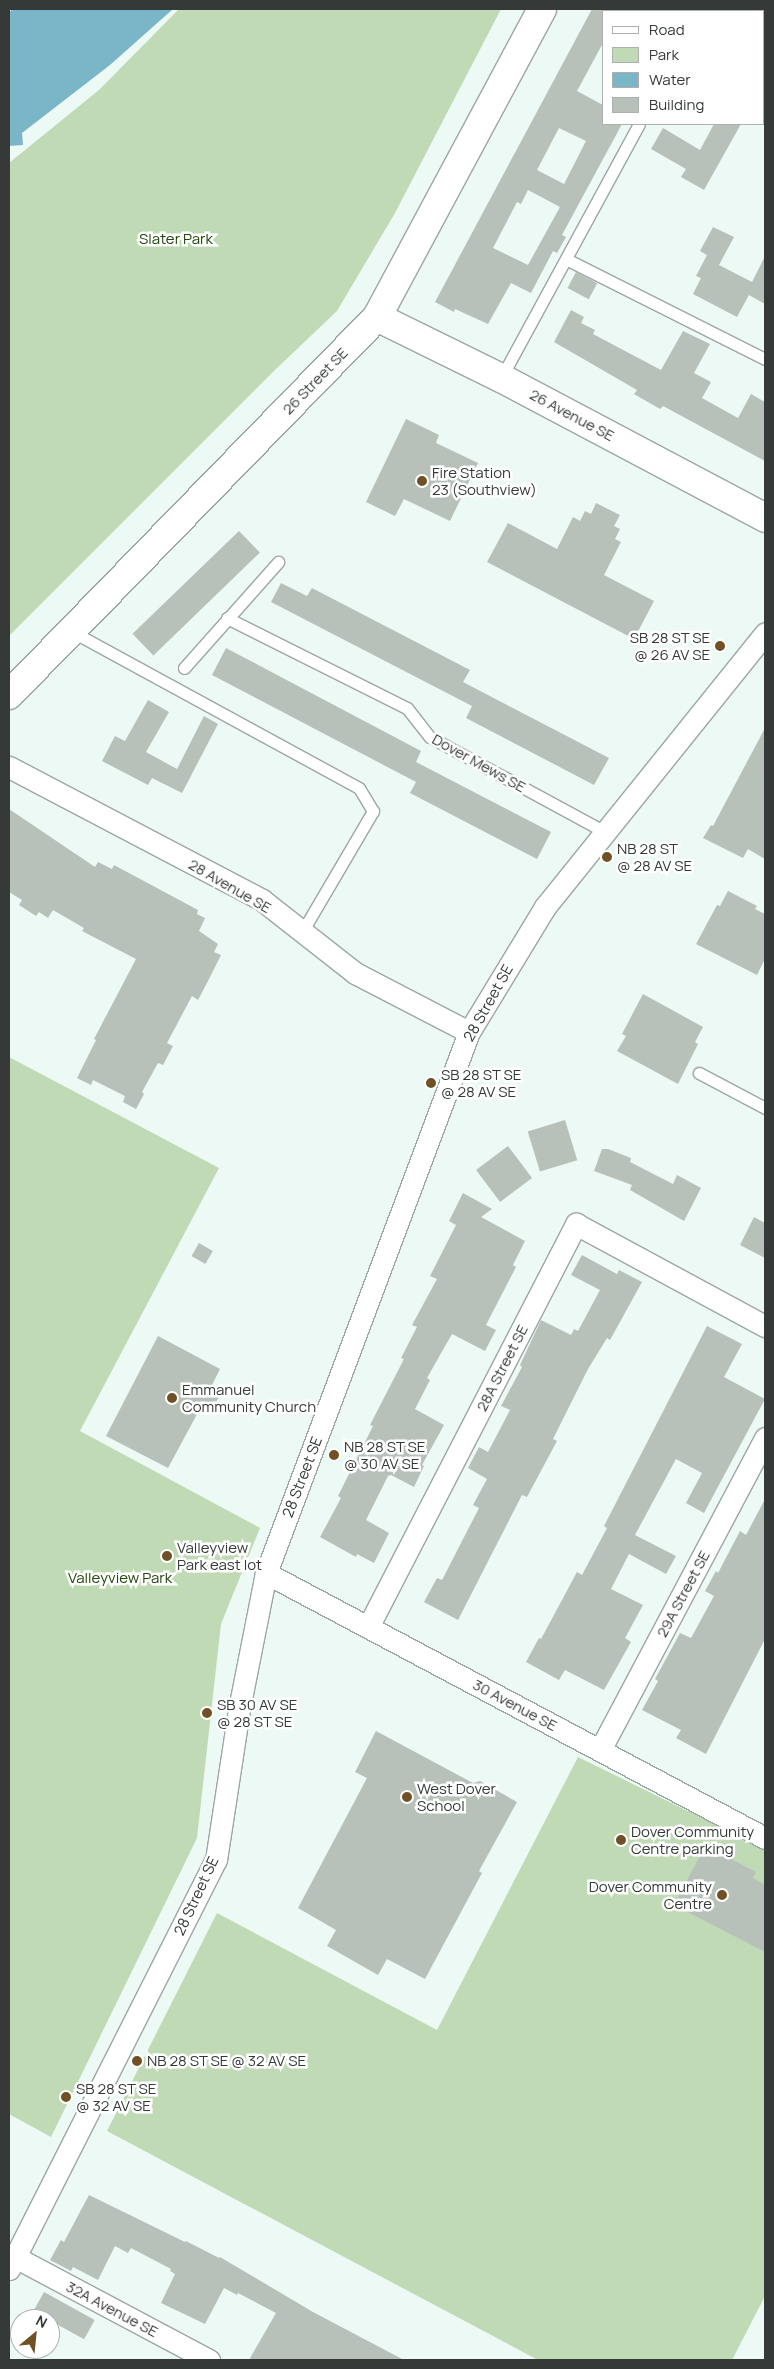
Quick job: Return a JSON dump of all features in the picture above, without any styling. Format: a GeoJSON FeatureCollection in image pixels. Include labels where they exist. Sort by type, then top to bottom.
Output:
{"type":"FeatureCollection","features":[{"type":"Feature","properties":{"kind":"street","name":"26 Street SE"},"geometry":{"type":"LineString","coordinates":[[9,695],[377,316],[542,9]]}},
{"type":"Feature","properties":{"kind":"street","name":"26 Avenue SE"},"geometry":{"type":"LineString","coordinates":[[377,316],[502,378],[765,518]]}},
{"type":"Feature","properties":{"kind":"street","name":"28 Street SE"},"geometry":{"type":"LineString","coordinates":[[12,2263],[216,1860],[240,1704],[266,1573],[469,1032],[545,907],[765,633]]}},
{"type":"Feature","properties":{"kind":"street","name":"28 Avenue SE"},"geometry":{"type":"LineString","coordinates":[[9,767],[262,900],[355,973],[469,1032]]}},
{"type":"Feature","properties":{"kind":"street","name":"28A Street SE"},"geometry":{"type":"LineString","coordinates":[[368,1627],[576,1224],[765,1326]]}},
{"type":"Feature","properties":{"kind":"street","name":"29A Street SE"},"geometry":{"type":"LineString","coordinates":[[600,1750],[765,1438]]}},
{"type":"Feature","properties":{"kind":"street","name":"30 Avenue SE"},"geometry":{"type":"LineString","coordinates":[[266,1573],[765,1838]]}},
{"type":"Feature","properties":{"kind":"street","name":"32A Avenue SE"},"geometry":{"type":"LineString","coordinates":[[12,2263],[209,2360]]}},
{"type":"Feature","properties":{"kind":"lane"},"geometry":{"type":"LineString","coordinates":[[502,378],[638,125]]}},
{"type":"Feature","properties":{"kind":"lane"},"geometry":{"type":"LineString","coordinates":[[566,259],[765,359]]}},
{"type":"Feature","properties":{"kind":"lane"},"geometry":{"type":"LineString","coordinates":[[184,668],[278,562]]}},
{"type":"Feature","properties":{"kind":"lane","name":"Dover Mews SE"},"geometry":{"type":"LineString","coordinates":[[227,618],[407,708],[430,737],[605,832]]}},
{"type":"Feature","properties":{"kind":"lane"},"geometry":{"type":"LineString","coordinates":[[71,631],[359,788],[373,811],[302,932]]}},
{"type":"Feature","properties":{"kind":"lane"},"geometry":{"type":"LineString","coordinates":[[699,1073],[765,1108]]}},
{"type":"Feature","properties":{"kind":"green space","name":"Slater Park"},"geometry":{"type":"Polygon","coordinates":[[[179,9],[501,9],[395,213],[337,311],[276,369],[9,636],[9,163],[99,90],[179,9]]]}},
{"type":"Feature","properties":{"kind":"green space","name":"Valleyview Park"},"geometry":{"type":"Polygon","coordinates":[[[9,1057],[219,1168],[80,1431],[260,1528],[221,1624],[197,1838],[51,2137],[9,2114],[9,1057]]]}},
{"type":"Feature","properties":{"kind":"green space"},"geometry":{"type":"Polygon","coordinates":[[[578,1757],[765,1849],[765,2296],[732,2360],[538,2360],[107,2131],[217,1913],[437,2030],[578,1757]]]}},
{"type":"Feature","properties":{"kind":"water"},"geometry":{"type":"Polygon","coordinates":[[[13,9],[173,9],[110,65],[22,133],[23,145],[9,146],[9,12],[13,9]]]}},
{"type":"Feature","properties":{"kind":"building"},"geometry":{"type":"Polygon","coordinates":[[[592,9],[603,9],[602,45],[577,91],[602,104],[602,125],[621,125],[562,235],[566,237],[557,253],[553,251],[531,293],[511,283],[488,324],[455,309],[454,312],[435,302],[592,9]],[[559,128],[537,170],[564,184],[586,141],[559,128]],[[528,190],[521,204],[517,202],[493,248],[528,265],[560,207],[528,190]]]}},
{"type":"Feature","properties":{"kind":"building"},"geometry":{"type":"Polygon","coordinates":[[[713,125],[740,125],[704,190],[681,177],[686,169],[651,149],[663,128],[700,150],[713,125]]]}},
{"type":"Feature","properties":{"kind":"building"},"geometry":{"type":"Polygon","coordinates":[[[713,227],[734,237],[719,265],[752,282],[765,256],[765,304],[749,295],[737,317],[693,294],[701,278],[696,276],[707,255],[700,251],[713,227]]]}},
{"type":"Feature","properties":{"kind":"building"},"geometry":{"type":"Polygon","coordinates":[[[576,272],[597,283],[589,299],[568,288],[576,272]]]}},
{"type":"Feature","properties":{"kind":"building"},"geometry":{"type":"Polygon","coordinates":[[[571,310],[584,317],[581,323],[595,330],[593,334],[661,370],[683,331],[710,344],[694,373],[711,382],[702,398],[738,418],[751,394],[765,402],[765,461],[663,406],[660,409],[634,394],[637,390],[554,342],[571,310]]]}},
{"type":"Feature","properties":{"kind":"building","name":"Fire Station 23 (Southview)"},"geometry":{"type":"Polygon","coordinates":[[[406,419],[439,435],[436,443],[478,463],[450,521],[404,499],[395,516],[366,502],[406,419]]]}},
{"type":"Feature","properties":{"kind":"building"},"geometry":{"type":"Polygon","coordinates":[[[596,503],[620,515],[614,526],[620,529],[615,539],[621,542],[604,575],[654,601],[634,639],[487,562],[508,523],[557,549],[573,517],[580,521],[585,511],[591,514],[596,503]]]}},
{"type":"Feature","properties":{"kind":"building"},"geometry":{"type":"Polygon","coordinates":[[[239,531],[260,553],[153,655],[133,634],[239,531]]]}},
{"type":"Feature","properties":{"kind":"building"},"geometry":{"type":"Polygon","coordinates":[[[281,583],[307,596],[312,588],[470,670],[463,682],[609,758],[594,785],[466,718],[472,706],[271,602],[281,583]]]}},
{"type":"Feature","properties":{"kind":"building"},"geometry":{"type":"Polygon","coordinates":[[[226,648],[421,751],[416,762],[551,832],[537,859],[410,793],[416,782],[212,675],[226,648]]]}},
{"type":"Feature","properties":{"kind":"building"},"geometry":{"type":"Polygon","coordinates":[[[148,700],[169,712],[146,752],[177,769],[204,716],[218,724],[182,793],[152,778],[148,785],[102,761],[115,736],[125,741],[148,700]]]}},
{"type":"Feature","properties":{"kind":"building"},"geometry":{"type":"Polygon","coordinates":[[[765,728],[765,859],[748,849],[743,858],[703,838],[711,825],[713,826],[765,728]]]}},
{"type":"Feature","properties":{"kind":"building"},"geometry":{"type":"Polygon","coordinates":[[[9,809],[95,867],[98,862],[112,869],[114,865],[198,910],[197,914],[205,918],[199,931],[218,944],[214,952],[221,955],[198,1000],[192,996],[167,1043],[173,1046],[163,1065],[158,1063],[142,1092],[144,1094],[136,1109],[123,1102],[125,1096],[93,1080],[91,1085],[77,1078],[96,1040],[94,1039],[136,959],[82,931],[84,928],[53,910],[48,918],[39,912],[36,916],[19,905],[22,900],[9,892],[9,809]]]}},
{"type":"Feature","properties":{"kind":"building"},"geometry":{"type":"Polygon","coordinates":[[[728,891],[757,906],[755,909],[765,914],[765,959],[757,975],[696,944],[717,905],[720,906],[728,891]]]}},
{"type":"Feature","properties":{"kind":"building"},"geometry":{"type":"Polygon","coordinates":[[[643,994],[703,1027],[695,1042],[698,1044],[678,1084],[617,1051],[626,1036],[622,1034],[643,994]]]}},
{"type":"Feature","properties":{"kind":"building"},"geometry":{"type":"Polygon","coordinates":[[[565,1120],[577,1160],[540,1172],[528,1131],[565,1120]]]}},
{"type":"Feature","properties":{"kind":"building"},"geometry":{"type":"Polygon","coordinates":[[[508,1146],[532,1178],[500,1202],[476,1170],[508,1146]]]}},
{"type":"Feature","properties":{"kind":"building"},"geometry":{"type":"Polygon","coordinates":[[[602,1149],[608,1149],[631,1158],[630,1162],[673,1184],[677,1175],[701,1188],[684,1221],[630,1190],[632,1185],[594,1171],[602,1149]]]}},
{"type":"Feature","properties":{"kind":"building"},"geometry":{"type":"Polygon","coordinates":[[[463,1193],[492,1209],[481,1217],[525,1241],[513,1265],[516,1267],[486,1325],[496,1330],[485,1351],[452,1334],[427,1378],[430,1380],[415,1409],[444,1425],[422,1465],[424,1466],[414,1487],[391,1475],[388,1476],[366,1520],[389,1533],[374,1563],[357,1554],[356,1557],[320,1537],[341,1498],[338,1496],[373,1426],[370,1425],[404,1359],[401,1358],[417,1327],[412,1325],[437,1279],[430,1276],[456,1225],[449,1221],[463,1193]]]}},
{"type":"Feature","properties":{"kind":"building"},"geometry":{"type":"Polygon","coordinates":[[[754,1217],[765,1223],[765,1258],[740,1245],[754,1217]]]}},
{"type":"Feature","properties":{"kind":"building"},"geometry":{"type":"Polygon","coordinates":[[[199,1243],[213,1251],[205,1264],[192,1256],[199,1243]]]}},
{"type":"Feature","properties":{"kind":"building"},"geometry":{"type":"Polygon","coordinates":[[[582,1255],[617,1274],[619,1270],[642,1282],[610,1340],[607,1338],[588,1369],[553,1439],[557,1441],[527,1497],[522,1495],[458,1620],[424,1602],[437,1578],[442,1580],[479,1508],[473,1505],[487,1479],[468,1468],[479,1447],[488,1452],[510,1410],[501,1406],[522,1367],[520,1365],[541,1320],[571,1335],[574,1329],[578,1331],[600,1290],[571,1275],[582,1255]]]}},
{"type":"Feature","properties":{"kind":"building"},"geometry":{"type":"Polygon","coordinates":[[[707,1326],[742,1344],[724,1377],[765,1399],[704,1513],[686,1503],[702,1473],[676,1459],[635,1535],[676,1556],[666,1574],[629,1554],[611,1589],[643,1605],[625,1638],[631,1642],[604,1690],[565,1670],[559,1680],[526,1662],[539,1638],[541,1639],[577,1572],[582,1575],[607,1528],[604,1526],[707,1326]]]}},
{"type":"Feature","properties":{"kind":"building","name":"Emmanuel Community Church"},"geometry":{"type":"Polygon","coordinates":[[[158,1336],[220,1369],[212,1385],[222,1391],[212,1410],[202,1405],[168,1468],[106,1436],[158,1336]]]}},
{"type":"Feature","properties":{"kind":"building"},"geometry":{"type":"Polygon","coordinates":[[[765,1499],[765,1639],[706,1754],[676,1738],[681,1730],[642,1710],[658,1681],[655,1679],[680,1633],[691,1638],[714,1596],[705,1591],[716,1571],[718,1573],[740,1531],[746,1535],[765,1499]]]}},
{"type":"Feature","properties":{"kind":"building"},"geometry":{"type":"Polygon","coordinates":[[[376,1731],[473,1783],[480,1781],[517,1802],[479,1871],[482,1873],[425,1979],[387,1959],[378,1975],[327,1946],[336,1930],[298,1908],[367,1778],[355,1772],[376,1731]]]}},
{"type":"Feature","properties":{"kind":"building","name":"Dover Community Centre"},"geometry":{"type":"Polygon","coordinates":[[[728,1847],[733,1860],[756,1872],[753,1878],[765,1885],[765,1952],[674,1905],[702,1852],[708,1854],[728,1847]]]}},
{"type":"Feature","properties":{"kind":"building"},"geometry":{"type":"Polygon","coordinates":[[[89,2195],[220,2257],[313,2312],[404,2360],[249,2360],[276,2313],[238,2293],[237,2295],[224,2288],[205,2324],[161,2303],[175,2274],[170,2271],[171,2269],[131,2248],[128,2253],[115,2246],[98,2280],[73,2267],[71,2271],[50,2260],[61,2240],[64,2242],[89,2195]]]}},
{"type":"Feature","properties":{"kind":"building"},"geometry":{"type":"Polygon","coordinates":[[[44,2292],[95,2320],[84,2339],[60,2326],[60,2309],[35,2309],[44,2292]]]}},
{"type":"Feature","properties":{"kind":"place","name":"Fire Station 23 (Southview)"},"geometry":{"type":"Point","coordinates":[422,481]}},
{"type":"Feature","properties":{"kind":"place","name":"SB 28 ST SE @ 26 AV SE"},"geometry":{"type":"Point","coordinates":[720,646]}},
{"type":"Feature","properties":{"kind":"place","name":"NB 28 ST @ 28 AV SE"},"geometry":{"type":"Point","coordinates":[607,857]}},
{"type":"Feature","properties":{"kind":"place","name":"SB 28 ST SE @ 28 AV SE"},"geometry":{"type":"Point","coordinates":[431,1083]}},
{"type":"Feature","properties":{"kind":"place","name":"Emmanuel Community Church"},"geometry":{"type":"Point","coordinates":[172,1398]}},
{"type":"Feature","properties":{"kind":"place","name":"NB 28 ST SE @ 30 AV SE"},"geometry":{"type":"Point","coordinates":[334,1455]}},
{"type":"Feature","properties":{"kind":"place","name":"Valleyview Park east lot"},"geometry":{"type":"Point","coordinates":[167,1556]}},
{"type":"Feature","properties":{"kind":"place","name":"SB 30 AV SE @ 28 ST SE"},"geometry":{"type":"Point","coordinates":[207,1713]}},
{"type":"Feature","properties":{"kind":"place","name":"West Dover School"},"geometry":{"type":"Point","coordinates":[407,1797]}},
{"type":"Feature","properties":{"kind":"place","name":"Dover Community Centre parking"},"geometry":{"type":"Point","coordinates":[621,1840]}},
{"type":"Feature","properties":{"kind":"place","name":"Dover Community Centre"},"geometry":{"type":"Point","coordinates":[722,1895]}},
{"type":"Feature","properties":{"kind":"place","name":"NB 28 ST SE @ 32 AV SE"},"geometry":{"type":"Point","coordinates":[137,2061]}},
{"type":"Feature","properties":{"kind":"place","name":"SB 28 ST SE @ 32 AV SE"},"geometry":{"type":"Point","coordinates":[66,2097]}}]}
